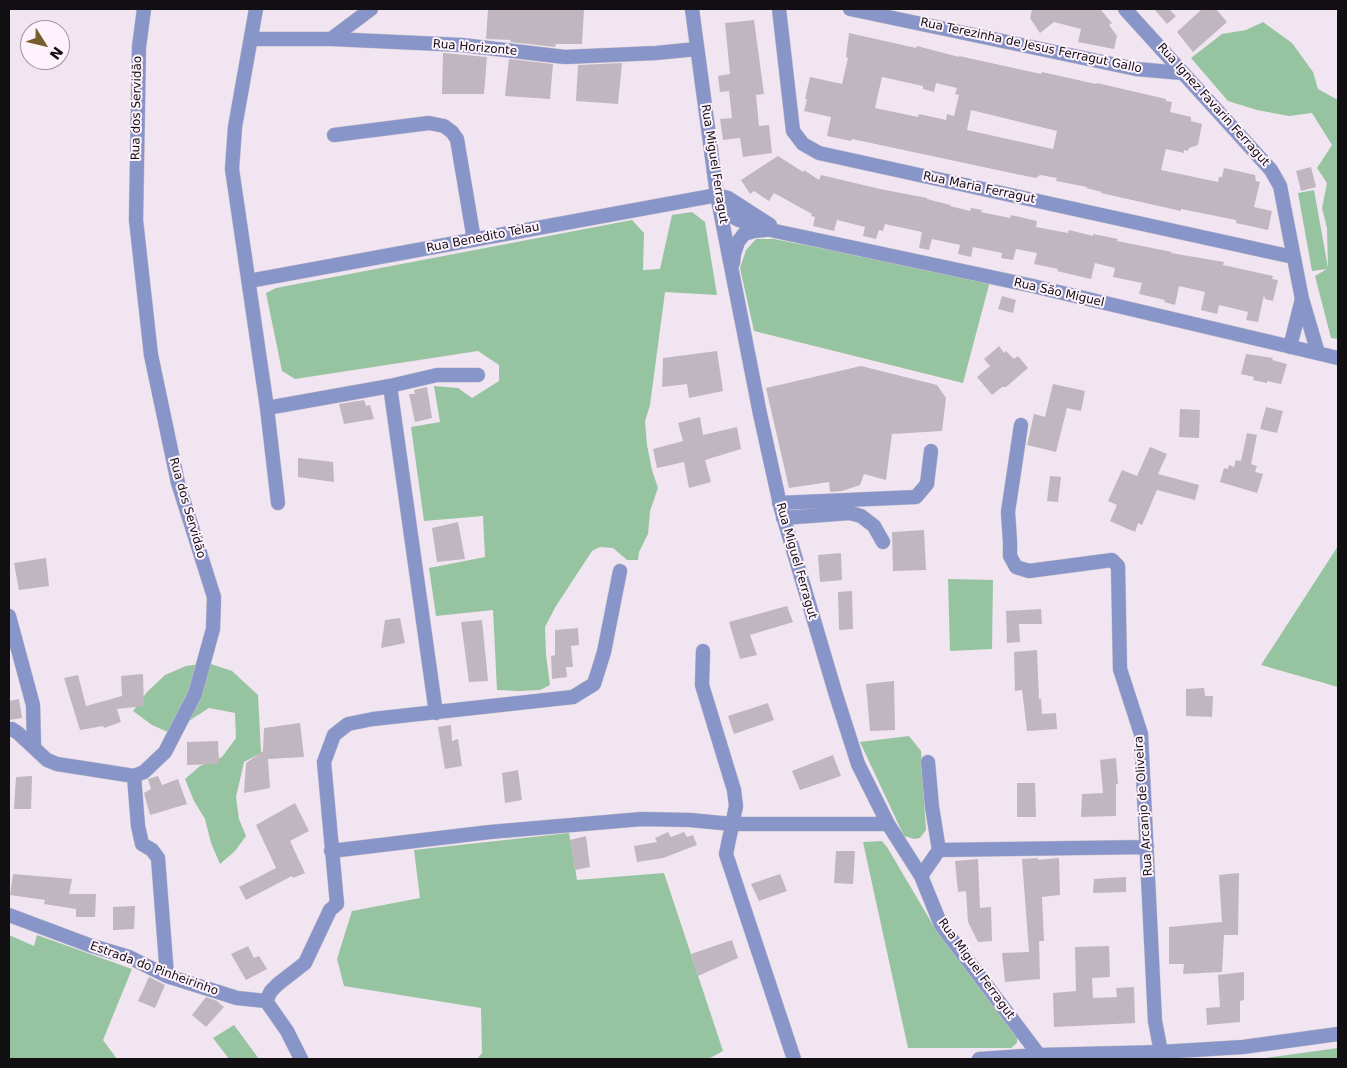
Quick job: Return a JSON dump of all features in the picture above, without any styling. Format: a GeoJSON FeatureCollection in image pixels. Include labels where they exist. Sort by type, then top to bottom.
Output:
{"type":"FeatureCollection","features":[{"type":"Feature","properties":{"kind":"street","name":"Rua dos Servidão"},"geometry":{"type":"LineString","coordinates":[[134,776],[144,772],[165,752],[195,694],[213,629],[214,597],[178,483],[151,355],[136,220],[138,48],[144,9]]}},
{"type":"Feature","properties":{"kind":"street"},"geometry":{"type":"LineString","coordinates":[[256,9],[235,127],[232,170],[267,408],[278,503]]}},
{"type":"Feature","properties":{"kind":"street"},"geometry":{"type":"LineString","coordinates":[[331,39],[371,9]]}},
{"type":"Feature","properties":{"kind":"street","name":"Rua Miguel Ferragut"},"geometry":{"type":"LineString","coordinates":[[692,9],[717,195],[779,503],[858,764],[888,824],[921,876],[942,925],[1041,1057]]}},
{"type":"Feature","properties":{"kind":"street","name":"Rua Maria Ferragut"},"geometry":{"type":"LineString","coordinates":[[779,9],[793,131],[802,144],[819,153],[1294,256]]}},
{"type":"Feature","properties":{"kind":"street","name":"Rua Terezinha de Jesus Ferragut Gallo"},"geometry":{"type":"LineString","coordinates":[[850,9],[1136,69],[1182,73]]}},
{"type":"Feature","properties":{"kind":"street","name":"Rua Ignez Favarin Ferragut"},"geometry":{"type":"LineString","coordinates":[[1126,9],[1271,170],[1280,186],[1302,299],[1318,353]]}},
{"type":"Feature","properties":{"kind":"street","name":"Rua Horizonte"},"geometry":{"type":"LineString","coordinates":[[252,39],[331,39],[462,45],[565,57],[656,53],[697,49]]}},
{"type":"Feature","properties":{"kind":"street"},"geometry":{"type":"LineString","coordinates":[[334,135],[429,123],[444,126],[457,139],[474,240]]}},
{"type":"Feature","properties":{"kind":"street","name":"Rua São Miguel"},"geometry":{"type":"LineString","coordinates":[[717,195],[728,198],[779,231]]}},
{"type":"Feature","properties":{"kind":"street","name":"Rua Benedito Telau"},"geometry":{"type":"LineString","coordinates":[[249,281],[717,195]]}},
{"type":"Feature","properties":{"kind":"street","name":"Rua São Miguel"},"geometry":{"type":"LineString","coordinates":[[720,210],[739,220],[762,228],[1033,286],[1338,358]]}},
{"type":"Feature","properties":{"kind":"street","name":"Rua São Miguel"},"geometry":{"type":"LineString","coordinates":[[732,269],[738,242],[744,234],[754,231],[779,231]]}},
{"type":"Feature","properties":{"kind":"street","name":"Rua Ignez Favarin Ferragut"},"geometry":{"type":"LineString","coordinates":[[1290,347],[1302,299]]}},
{"type":"Feature","properties":{"kind":"street"},"geometry":{"type":"LineString","coordinates":[[267,408],[390,386],[437,375],[478,375]]}},
{"type":"Feature","properties":{"kind":"street"},"geometry":{"type":"LineString","coordinates":[[390,386],[436,713]]}},
{"type":"Feature","properties":{"kind":"street","name":"Rua Arcanjo de Oliveira"},"geometry":{"type":"LineString","coordinates":[[1021,425],[1008,512],[1010,556],[1016,567],[1029,571],[1112,560],[1118,566],[1120,669],[1140,734],[1155,1021],[1160,1056]]}},
{"type":"Feature","properties":{"kind":"street"},"geometry":{"type":"LineString","coordinates":[[779,503],[916,497],[927,484],[931,451]]}},
{"type":"Feature","properties":{"kind":"street"},"geometry":{"type":"LineString","coordinates":[[783,518],[850,513],[860,516],[874,526],[883,542]]}},
{"type":"Feature","properties":{"kind":"street"},"geometry":{"type":"LineString","coordinates":[[301,1059],[287,1032],[266,1001],[271,991],[278,984],[305,963],[330,910],[336,904],[324,762],[334,735],[348,724],[573,698],[594,684],[604,652],[620,571]]}},
{"type":"Feature","properties":{"kind":"street"},"geometry":{"type":"LineString","coordinates":[[9,616],[33,705],[34,746]]}},
{"type":"Feature","properties":{"kind":"street"},"geometry":{"type":"LineString","coordinates":[[703,651],[702,685],[734,790],[736,806],[726,854],[794,1059]]}},
{"type":"Feature","properties":{"kind":"street"},"geometry":{"type":"LineString","coordinates":[[9,730],[12,729],[18,733],[47,760],[57,764],[134,776],[138,826],[142,844],[152,850],[158,858],[167,976]]}},
{"type":"Feature","properties":{"kind":"street"},"geometry":{"type":"LineString","coordinates":[[921,876],[939,850],[932,807],[928,762]]}},
{"type":"Feature","properties":{"kind":"street"},"geometry":{"type":"LineString","coordinates":[[331,851],[490,832],[642,819],[690,820],[732,824],[888,824]]}},
{"type":"Feature","properties":{"kind":"street"},"geometry":{"type":"LineString","coordinates":[[939,850],[1147,847]]}},
{"type":"Feature","properties":{"kind":"street","name":"Estrada do Pinheirinho"},"geometry":{"type":"LineString","coordinates":[[9,915],[90,945],[129,957],[167,976],[237,998],[266,1001]]}},
{"type":"Feature","properties":{"kind":"street"},"geometry":{"type":"LineString","coordinates":[[979,1059],[1160,1056],[1338,1034]]}},
{"type":"Feature","properties":{"kind":"green space"},"geometry":{"type":"Polygon","coordinates":[[[1263,22],[1292,43],[1313,72],[1318,89],[1338,100],[1338,339],[1331,338],[1315,276],[1327,269],[1312,271],[1298,193],[1314,190],[1328,268],[1327,228],[1322,208],[1327,183],[1317,168],[1332,145],[1312,113],[1289,116],[1257,110],[1228,101],[1191,58],[1222,34],[1246,30],[1263,22]]]}},
{"type":"Feature","properties":{"kind":"green space"},"geometry":{"type":"Polygon","coordinates":[[[692,212],[705,222],[717,295],[665,292],[650,405],[645,421],[647,445],[658,488],[650,511],[648,534],[639,552],[638,560],[627,560],[613,548],[600,547],[592,551],[556,606],[545,627],[550,685],[540,690],[497,690],[493,610],[436,616],[429,568],[485,557],[483,516],[424,521],[411,427],[440,422],[434,386],[458,388],[472,398],[499,381],[499,365],[478,351],[295,379],[282,371],[266,293],[276,288],[632,220],[644,233],[643,270],[660,269],[672,215],[692,212]]]}},
{"type":"Feature","properties":{"kind":"green space"},"geometry":{"type":"Polygon","coordinates":[[[756,239],[774,239],[990,281],[963,383],[754,331],[740,268],[746,250],[756,239]]]}},
{"type":"Feature","properties":{"kind":"green space"},"geometry":{"type":"Polygon","coordinates":[[[1338,546],[1338,687],[1261,665],[1338,546]]]}},
{"type":"Feature","properties":{"kind":"green space"},"geometry":{"type":"Polygon","coordinates":[[[948,579],[993,580],[992,649],[950,651],[948,579]]]}},
{"type":"Feature","properties":{"kind":"green space"},"geometry":{"type":"Polygon","coordinates":[[[208,663],[232,671],[258,695],[261,753],[244,762],[236,797],[239,819],[246,836],[235,851],[220,864],[211,843],[205,819],[194,801],[185,779],[200,766],[222,757],[236,738],[235,713],[209,708],[170,733],[152,725],[133,711],[147,692],[165,675],[186,666],[208,663]]]}},
{"type":"Feature","properties":{"kind":"green space"},"geometry":{"type":"Polygon","coordinates":[[[909,736],[921,751],[926,830],[920,838],[914,839],[904,836],[860,742],[909,736]]]}},
{"type":"Feature","properties":{"kind":"green space"},"geometry":{"type":"Polygon","coordinates":[[[569,833],[577,880],[664,873],[723,1051],[708,1059],[477,1059],[482,1053],[481,1008],[344,986],[337,959],[352,911],[420,898],[414,850],[569,833]]]}},
{"type":"Feature","properties":{"kind":"green space"},"geometry":{"type":"Polygon","coordinates":[[[882,841],[933,925],[1017,1037],[1017,1043],[1011,1048],[908,1048],[863,842],[882,841]]]}},
{"type":"Feature","properties":{"kind":"green space"},"geometry":{"type":"Polygon","coordinates":[[[9,935],[34,946],[37,935],[132,969],[103,1040],[117,1059],[9,1059],[9,935]]]}},
{"type":"Feature","properties":{"kind":"green space"},"geometry":{"type":"Polygon","coordinates":[[[234,1025],[259,1059],[229,1059],[213,1038],[234,1025]]]}},
{"type":"Feature","properties":{"kind":"green space"},"geometry":{"type":"Polygon","coordinates":[[[1338,1048],[1338,1059],[1258,1059],[1338,1048]]]}},
{"type":"Feature","properties":{"kind":"building"},"geometry":{"type":"Polygon","coordinates":[[[488,9],[584,9],[582,44],[556,44],[555,47],[510,42],[511,40],[486,39],[488,9]]]}},
{"type":"Feature","properties":{"kind":"building"},"geometry":{"type":"Polygon","coordinates":[[[1032,9],[1100,9],[1112,23],[1109,25],[1117,36],[1114,49],[1078,42],[1081,29],[1054,22],[1040,33],[1030,18],[1032,9]]]}},
{"type":"Feature","properties":{"kind":"building"},"geometry":{"type":"Polygon","coordinates":[[[1154,9],[1169,9],[1176,16],[1167,24],[1154,9]]]}},
{"type":"Feature","properties":{"kind":"building"},"geometry":{"type":"Polygon","coordinates":[[[1202,9],[1216,9],[1227,22],[1193,52],[1177,32],[1202,9]]]}},
{"type":"Feature","properties":{"kind":"building"},"geometry":{"type":"Polygon","coordinates":[[[754,20],[764,94],[756,95],[759,126],[769,125],[772,153],[743,157],[740,138],[723,140],[720,119],[732,118],[729,91],[720,92],[718,76],[730,74],[725,23],[754,20]]]}},
{"type":"Feature","properties":{"kind":"building"},"geometry":{"type":"Polygon","coordinates":[[[849,33],[1041,74],[1042,72],[1097,83],[1166,99],[1166,101],[1172,102],[1170,112],[1191,117],[1191,121],[1202,124],[1198,145],[1189,148],[1188,151],[1184,150],[1184,153],[1166,149],[1161,170],[1218,182],[1219,177],[1222,177],[1224,168],[1255,175],[1256,181],[1260,182],[1254,207],[1272,211],[1268,230],[1236,223],[1236,220],[1181,209],[1181,211],[1101,193],[1087,187],[1056,181],[1057,178],[1040,175],[1036,178],[852,139],[851,141],[827,136],[831,117],[804,111],[810,77],[842,84],[848,58],[846,57],[849,33]],[[882,77],[875,108],[918,117],[919,114],[946,120],[947,114],[954,116],[959,95],[955,94],[957,88],[936,83],[934,92],[923,89],[923,86],[882,77]],[[971,110],[967,130],[1053,149],[1057,131],[971,110]]]}},
{"type":"Feature","properties":{"kind":"building"},"geometry":{"type":"Polygon","coordinates":[[[443,53],[487,57],[484,94],[442,94],[443,53]]]}},
{"type":"Feature","properties":{"kind":"building"},"geometry":{"type":"Polygon","coordinates":[[[509,59],[553,64],[550,99],[505,96],[509,59]]]}},
{"type":"Feature","properties":{"kind":"building"},"geometry":{"type":"Polygon","coordinates":[[[622,63],[618,104],[576,101],[578,65],[622,63]]]}},
{"type":"Feature","properties":{"kind":"building"},"geometry":{"type":"Polygon","coordinates":[[[778,156],[819,180],[821,175],[927,198],[970,211],[971,208],[1010,218],[1011,215],[1037,221],[1036,227],[1068,233],[1069,230],[1093,236],[1093,234],[1118,239],[1117,241],[1171,253],[1224,262],[1223,265],[1273,276],[1272,279],[1278,280],[1273,301],[1265,299],[1264,295],[1258,322],[1246,320],[1248,312],[1219,305],[1217,314],[1201,310],[1205,292],[1179,286],[1175,305],[1164,302],[1165,300],[1139,294],[1142,283],[1113,277],[1115,268],[1095,263],[1091,279],[1034,264],[1037,253],[1016,249],[1013,260],[1001,258],[1002,253],[973,247],[971,257],[958,254],[960,245],[932,239],[929,250],[919,248],[922,232],[885,224],[883,231],[879,230],[876,239],[863,236],[865,227],[837,220],[834,231],[813,226],[815,217],[811,216],[812,214],[774,193],[769,201],[754,191],[750,194],[741,180],[778,156]]]}},
{"type":"Feature","properties":{"kind":"building"},"geometry":{"type":"Polygon","coordinates":[[[1311,167],[1316,187],[1301,191],[1296,171],[1311,167]]]}},
{"type":"Feature","properties":{"kind":"building"},"geometry":{"type":"Polygon","coordinates":[[[1002,296],[1016,300],[1013,313],[998,309],[1002,296]]]}},
{"type":"Feature","properties":{"kind":"building"},"geometry":{"type":"Polygon","coordinates":[[[999,346],[1004,353],[1006,351],[1014,359],[1018,356],[1028,368],[1006,387],[1002,387],[992,395],[977,377],[990,366],[984,359],[999,346]]]}},
{"type":"Feature","properties":{"kind":"building"},"geometry":{"type":"Polygon","coordinates":[[[717,351],[723,391],[689,398],[687,384],[662,387],[663,358],[717,351]]]}},
{"type":"Feature","properties":{"kind":"building"},"geometry":{"type":"Polygon","coordinates":[[[1246,354],[1273,358],[1272,360],[1287,364],[1281,384],[1253,380],[1254,377],[1241,374],[1246,354]]]}},
{"type":"Feature","properties":{"kind":"building"},"geometry":{"type":"Polygon","coordinates":[[[861,366],[937,385],[946,398],[942,431],[892,434],[886,480],[864,474],[860,485],[842,491],[830,492],[829,482],[789,488],[766,388],[861,366]]]}},
{"type":"Feature","properties":{"kind":"building"},"geometry":{"type":"Polygon","coordinates":[[[1053,384],[1085,391],[1081,411],[1067,408],[1056,452],[1027,445],[1034,414],[1045,417],[1053,384]]]}},
{"type":"Feature","properties":{"kind":"building"},"geometry":{"type":"Polygon","coordinates":[[[427,387],[432,418],[415,422],[409,394],[415,394],[414,390],[427,387]]]}},
{"type":"Feature","properties":{"kind":"building"},"geometry":{"type":"Polygon","coordinates":[[[364,400],[366,406],[370,405],[374,419],[344,424],[339,404],[364,400]]]}},
{"type":"Feature","properties":{"kind":"building"},"geometry":{"type":"Polygon","coordinates":[[[1266,407],[1283,411],[1277,433],[1260,429],[1266,407]]]}},
{"type":"Feature","properties":{"kind":"building"},"geometry":{"type":"Polygon","coordinates":[[[1180,409],[1200,410],[1199,438],[1179,437],[1180,409]]]}},
{"type":"Feature","properties":{"kind":"building"},"geometry":{"type":"Polygon","coordinates":[[[700,417],[703,435],[737,427],[741,449],[705,460],[711,482],[689,488],[684,462],[657,468],[653,449],[683,441],[678,423],[700,417]]]}},
{"type":"Feature","properties":{"kind":"building"},"geometry":{"type":"Polygon","coordinates":[[[1247,433],[1257,435],[1251,464],[1257,466],[1255,472],[1263,474],[1257,493],[1220,482],[1224,468],[1228,469],[1229,465],[1234,467],[1236,460],[1241,461],[1247,433]]]}},
{"type":"Feature","properties":{"kind":"building"},"geometry":{"type":"Polygon","coordinates":[[[1150,447],[1167,454],[1158,474],[1199,485],[1195,500],[1157,490],[1142,525],[1138,523],[1135,532],[1110,521],[1117,505],[1108,501],[1122,470],[1137,476],[1150,447]]]}},
{"type":"Feature","properties":{"kind":"building"},"geometry":{"type":"Polygon","coordinates":[[[298,458],[333,462],[334,482],[298,477],[298,458]]]}},
{"type":"Feature","properties":{"kind":"building"},"geometry":{"type":"Polygon","coordinates":[[[1050,476],[1061,477],[1058,502],[1047,501],[1050,476]]]}},
{"type":"Feature","properties":{"kind":"building"},"geometry":{"type":"Polygon","coordinates":[[[458,522],[465,559],[437,562],[432,528],[458,522]]]}},
{"type":"Feature","properties":{"kind":"building"},"geometry":{"type":"Polygon","coordinates":[[[924,530],[926,570],[893,571],[892,532],[924,530]]]}},
{"type":"Feature","properties":{"kind":"building"},"geometry":{"type":"Polygon","coordinates":[[[841,553],[842,580],[820,582],[818,555],[841,553]]]}},
{"type":"Feature","properties":{"kind":"building"},"geometry":{"type":"Polygon","coordinates":[[[46,558],[49,586],[19,590],[14,563],[46,558]]]}},
{"type":"Feature","properties":{"kind":"building"},"geometry":{"type":"Polygon","coordinates":[[[852,591],[853,629],[839,630],[838,592],[852,591]]]}},
{"type":"Feature","properties":{"kind":"building"},"geometry":{"type":"Polygon","coordinates":[[[787,606],[793,622],[750,635],[757,655],[740,659],[729,622],[787,606]]]}},
{"type":"Feature","properties":{"kind":"building"},"geometry":{"type":"Polygon","coordinates":[[[1041,609],[1042,624],[1019,624],[1020,642],[1007,643],[1006,611],[1041,609]]]}},
{"type":"Feature","properties":{"kind":"building"},"geometry":{"type":"Polygon","coordinates":[[[400,618],[405,643],[381,648],[385,620],[400,618]]]}},
{"type":"Feature","properties":{"kind":"building"},"geometry":{"type":"Polygon","coordinates":[[[482,620],[488,681],[469,682],[461,622],[482,620]]]}},
{"type":"Feature","properties":{"kind":"building"},"geometry":{"type":"Polygon","coordinates":[[[578,628],[579,645],[571,646],[573,667],[566,667],[567,677],[552,679],[551,656],[555,655],[555,630],[578,628]]]}},
{"type":"Feature","properties":{"kind":"building"},"geometry":{"type":"Polygon","coordinates":[[[1037,650],[1039,699],[1041,699],[1042,714],[1056,713],[1057,729],[1027,731],[1022,690],[1015,691],[1014,652],[1037,650]]]}},
{"type":"Feature","properties":{"kind":"building"},"geometry":{"type":"Polygon","coordinates":[[[143,674],[144,706],[117,709],[121,722],[104,728],[103,726],[80,730],[64,678],[78,675],[86,706],[122,696],[121,676],[143,674]]]}},
{"type":"Feature","properties":{"kind":"building"},"geometry":{"type":"Polygon","coordinates":[[[894,681],[895,730],[870,731],[866,684],[894,681]]]}},
{"type":"Feature","properties":{"kind":"building"},"geometry":{"type":"Polygon","coordinates":[[[1204,688],[1205,696],[1213,696],[1212,717],[1186,716],[1186,689],[1204,688]]]}},
{"type":"Feature","properties":{"kind":"building"},"geometry":{"type":"Polygon","coordinates":[[[19,699],[22,718],[9,720],[9,701],[19,699]]]}},
{"type":"Feature","properties":{"kind":"building"},"geometry":{"type":"Polygon","coordinates":[[[768,703],[774,720],[734,734],[728,716],[768,703]]]}},
{"type":"Feature","properties":{"kind":"building"},"geometry":{"type":"Polygon","coordinates":[[[300,723],[304,757],[268,759],[270,788],[244,793],[246,763],[263,751],[264,728],[300,723]]]}},
{"type":"Feature","properties":{"kind":"building"},"geometry":{"type":"Polygon","coordinates":[[[451,725],[452,741],[458,739],[462,766],[445,769],[438,727],[451,725]]]}},
{"type":"Feature","properties":{"kind":"building"},"geometry":{"type":"Polygon","coordinates":[[[218,741],[219,764],[187,765],[187,742],[218,741]]]}},
{"type":"Feature","properties":{"kind":"building"},"geometry":{"type":"Polygon","coordinates":[[[833,755],[841,776],[800,790],[792,771],[833,755]]]}},
{"type":"Feature","properties":{"kind":"building"},"geometry":{"type":"Polygon","coordinates":[[[1116,758],[1118,784],[1116,784],[1116,816],[1081,817],[1082,794],[1103,793],[1100,760],[1116,758]]]}},
{"type":"Feature","properties":{"kind":"building"},"geometry":{"type":"Polygon","coordinates":[[[518,770],[522,800],[505,803],[502,773],[518,770]]]}},
{"type":"Feature","properties":{"kind":"building"},"geometry":{"type":"Polygon","coordinates":[[[32,776],[31,809],[14,809],[16,777],[32,776]]]}},
{"type":"Feature","properties":{"kind":"building"},"geometry":{"type":"Polygon","coordinates":[[[158,776],[162,785],[178,779],[187,804],[150,815],[144,793],[151,789],[148,779],[158,776]]]}},
{"type":"Feature","properties":{"kind":"building"},"geometry":{"type":"Polygon","coordinates":[[[1017,783],[1035,783],[1036,817],[1017,817],[1017,783]]]}},
{"type":"Feature","properties":{"kind":"building"},"geometry":{"type":"Polygon","coordinates":[[[295,803],[309,831],[290,841],[305,873],[293,878],[292,876],[246,900],[239,887],[276,868],[256,825],[295,803]]]}},
{"type":"Feature","properties":{"kind":"building"},"geometry":{"type":"Polygon","coordinates":[[[668,832],[671,837],[684,832],[687,837],[693,835],[697,845],[663,858],[637,862],[634,846],[657,842],[655,838],[668,832]]]}},
{"type":"Feature","properties":{"kind":"building"},"geometry":{"type":"Polygon","coordinates":[[[586,836],[590,867],[575,870],[570,840],[586,836]]]}},
{"type":"Feature","properties":{"kind":"building"},"geometry":{"type":"Polygon","coordinates":[[[836,851],[855,851],[853,884],[834,883],[836,851]]]}},
{"type":"Feature","properties":{"kind":"building"},"geometry":{"type":"Polygon","coordinates":[[[1038,858],[1038,860],[1059,858],[1060,895],[1042,897],[1044,941],[1039,941],[1040,979],[1005,982],[1002,953],[1029,952],[1022,859],[1038,858]]]}},
{"type":"Feature","properties":{"kind":"building"},"geometry":{"type":"Polygon","coordinates":[[[978,859],[980,908],[991,907],[992,941],[978,942],[968,922],[966,891],[958,892],[955,861],[978,859]]]}},
{"type":"Feature","properties":{"kind":"building"},"geometry":{"type":"Polygon","coordinates":[[[1239,873],[1238,935],[1224,935],[1222,972],[1183,974],[1184,964],[1169,964],[1169,927],[1222,922],[1219,875],[1239,873]]]}},
{"type":"Feature","properties":{"kind":"building"},"geometry":{"type":"Polygon","coordinates":[[[13,874],[72,879],[69,894],[96,894],[95,917],[76,917],[76,909],[44,904],[45,900],[10,895],[13,874]]]}},
{"type":"Feature","properties":{"kind":"building"},"geometry":{"type":"Polygon","coordinates":[[[780,874],[787,891],[759,901],[751,884],[780,874]]]}},
{"type":"Feature","properties":{"kind":"building"},"geometry":{"type":"Polygon","coordinates":[[[1126,877],[1126,892],[1093,893],[1094,879],[1126,877]]]}},
{"type":"Feature","properties":{"kind":"building"},"geometry":{"type":"Polygon","coordinates":[[[135,906],[134,929],[113,930],[113,907],[135,906]]]}},
{"type":"Feature","properties":{"kind":"building"},"geometry":{"type":"Polygon","coordinates":[[[732,940],[738,958],[698,976],[691,954],[732,940]]]}},
{"type":"Feature","properties":{"kind":"building"},"geometry":{"type":"Polygon","coordinates":[[[248,946],[254,958],[259,956],[267,969],[246,980],[231,954],[248,946]]]}},
{"type":"Feature","properties":{"kind":"building"},"geometry":{"type":"Polygon","coordinates":[[[1109,946],[1110,977],[1092,978],[1093,998],[1117,997],[1116,988],[1134,987],[1135,1023],[1054,1027],[1053,993],[1076,991],[1075,947],[1109,946]]]}},
{"type":"Feature","properties":{"kind":"building"},"geometry":{"type":"Polygon","coordinates":[[[1244,972],[1244,1000],[1240,1001],[1240,1022],[1207,1025],[1206,1008],[1220,1007],[1218,975],[1244,972]]]}},
{"type":"Feature","properties":{"kind":"building"},"geometry":{"type":"Polygon","coordinates":[[[149,977],[165,985],[155,1008],[138,1001],[149,977]]]}},
{"type":"Feature","properties":{"kind":"building"},"geometry":{"type":"Polygon","coordinates":[[[206,997],[217,1001],[224,1007],[206,1027],[192,1015],[206,997]]]}}]}
